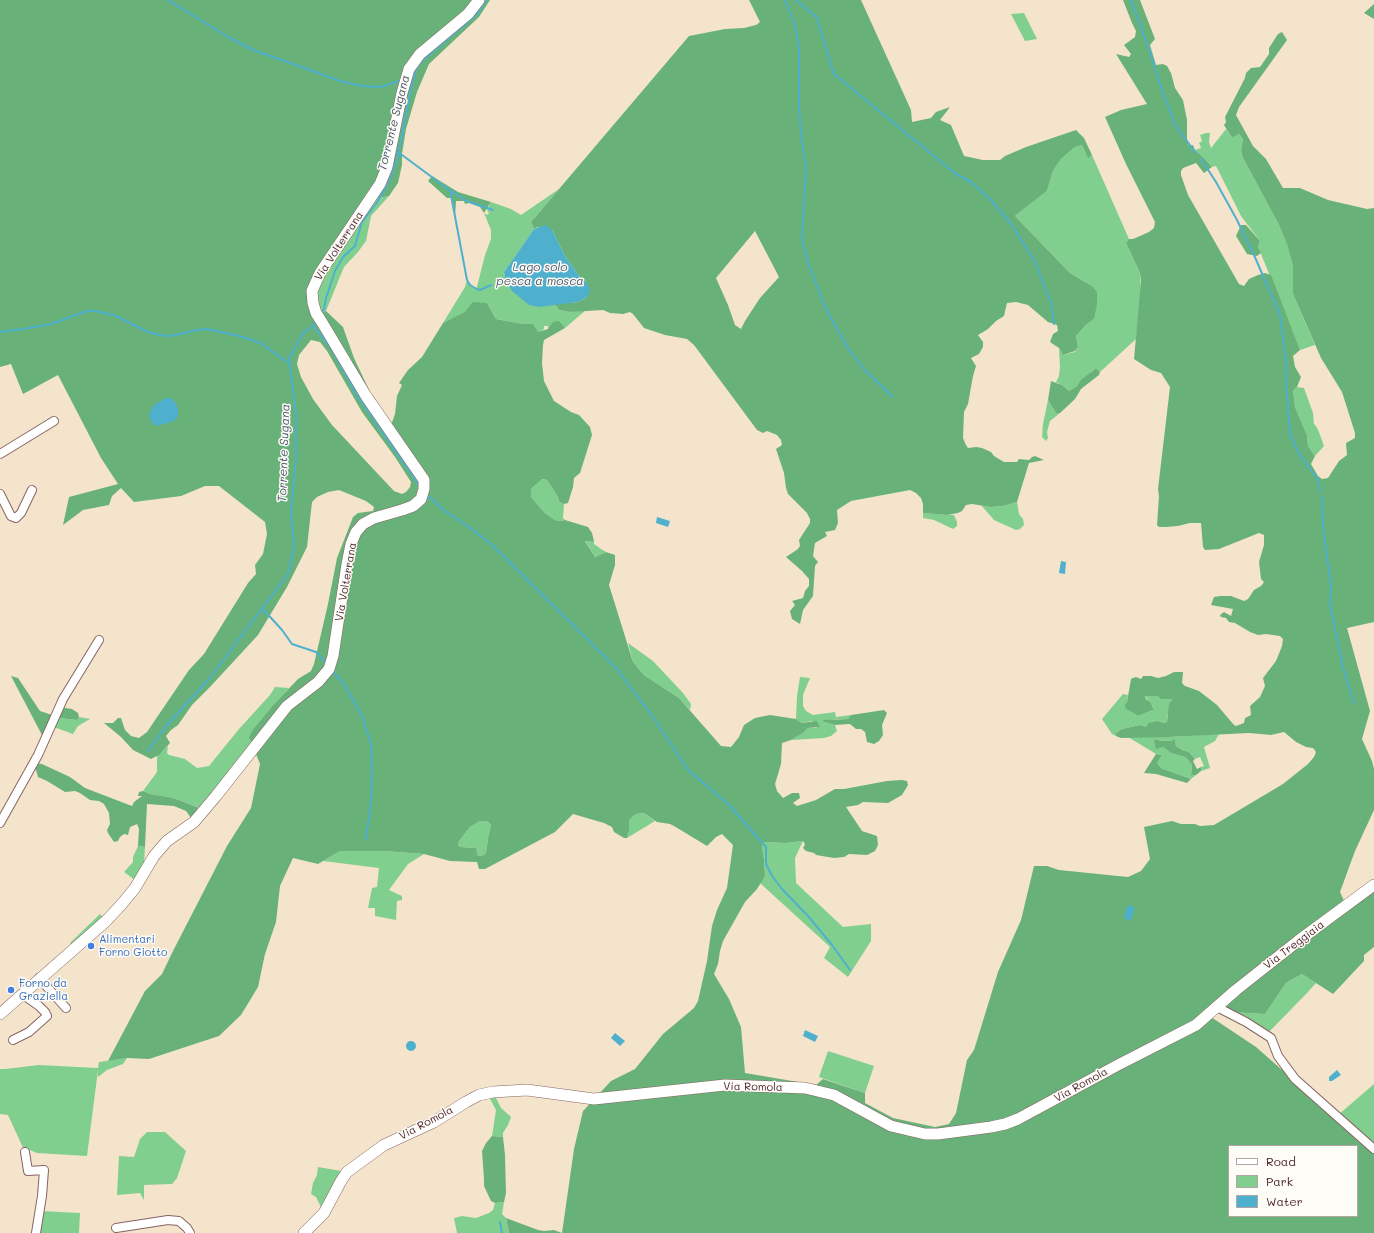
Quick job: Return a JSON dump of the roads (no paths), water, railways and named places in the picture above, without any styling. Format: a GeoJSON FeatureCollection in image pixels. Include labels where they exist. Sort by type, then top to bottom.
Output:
{"type":"FeatureCollection","features":[{"type":"Feature","properties":{"kind":"main road","name":"Via Volterrana"},"geometry":{"type":"LineString","coordinates":[[0,1014],[39,978],[109,918],[135,888],[154,856],[167,841],[194,822],[287,706],[318,682],[329,669],[333,656],[347,564],[351,544],[356,532],[363,524],[374,518],[413,506],[421,499],[424,480],[366,396],[316,313],[312,291],[320,273],[380,184],[387,167],[408,69],[420,54],[468,14],[479,0]]}},
{"type":"Feature","properties":{"kind":"main road","name":"Via Treggiaia"},"geometry":{"type":"LineString","coordinates":[[1217,1007],[1298,941],[1374,885]]}},
{"type":"Feature","properties":{"kind":"main road","name":"Via Romola"},"geometry":{"type":"LineString","coordinates":[[304,1233],[324,1213],[347,1172],[384,1145],[434,1122],[479,1095],[493,1092],[528,1090],[594,1099],[725,1086],[806,1088],[834,1095],[891,1126],[925,1134],[991,1128],[1018,1119],[1118,1064],[1196,1025],[1217,1007]]}},
{"type":"Feature","properties":{"kind":"street"},"geometry":{"type":"LineString","coordinates":[[1,452],[54,421]]}},
{"type":"Feature","properties":{"kind":"street"},"geometry":{"type":"LineString","coordinates":[[0,494],[11,516],[16,518],[21,513],[32,490]]}},
{"type":"Feature","properties":{"kind":"street"},"geometry":{"type":"LineString","coordinates":[[0,823],[38,755],[63,699],[100,640]]}},
{"type":"Feature","properties":{"kind":"street"},"geometry":{"type":"LineString","coordinates":[[39,978],[66,1008]]}},
{"type":"Feature","properties":{"kind":"street"},"geometry":{"type":"LineString","coordinates":[[14,1040],[29,1032],[47,1016],[39,1006],[22,994]]}},
{"type":"Feature","properties":{"kind":"street"},"geometry":{"type":"LineString","coordinates":[[1217,1007],[1246,1022],[1271,1038],[1278,1056],[1295,1079],[1374,1149]]}},
{"type":"Feature","properties":{"kind":"street"},"geometry":{"type":"LineString","coordinates":[[25,1152],[28,1170],[44,1170],[42,1196],[36,1233]]}},
{"type":"Feature","properties":{"kind":"street"},"geometry":{"type":"LineString","coordinates":[[116,1228],[168,1220],[178,1221],[187,1228],[190,1233]]}},
{"type":"Feature","properties":{"kind":"water","name":"Lago solo pesca a mosca"},"geometry":{"type":"Polygon","coordinates":[[[546,225],[552,230],[566,258],[579,276],[586,282],[590,290],[587,297],[578,302],[539,307],[529,305],[512,291],[505,278],[504,272],[534,229],[546,225]]]}},
{"type":"Feature","properties":{"kind":"water"},"geometry":{"type":"Polygon","coordinates":[[[166,398],[171,398],[176,404],[178,416],[174,421],[156,426],[153,424],[149,415],[154,405],[166,398]]]}},
{"type":"Feature","properties":{"kind":"water"},"geometry":{"type":"Polygon","coordinates":[[[657,517],[670,521],[668,527],[656,523],[657,517]]]}},
{"type":"Feature","properties":{"kind":"water"},"geometry":{"type":"Polygon","coordinates":[[[1061,561],[1066,562],[1065,574],[1059,573],[1061,561]]]}},
{"type":"Feature","properties":{"kind":"water"},"geometry":{"type":"Polygon","coordinates":[[[1128,905],[1135,908],[1130,921],[1124,918],[1128,905]]]}},
{"type":"Feature","properties":{"kind":"water"},"geometry":{"type":"Polygon","coordinates":[[[805,1030],[818,1036],[815,1042],[803,1036],[805,1030]]]}},
{"type":"Feature","properties":{"kind":"water"},"geometry":{"type":"Polygon","coordinates":[[[615,1033],[625,1041],[620,1046],[611,1038],[615,1033]]]}},
{"type":"Feature","properties":{"kind":"water"},"geometry":{"type":"Polygon","coordinates":[[[409,1041],[413,1041],[415,1042],[415,1050],[409,1051],[406,1048],[406,1044],[409,1041]]]}},
{"type":"Feature","properties":{"kind":"water"},"geometry":{"type":"Polygon","coordinates":[[[1337,1070],[1341,1075],[1332,1081],[1329,1081],[1329,1077],[1337,1070]]]}},
{"type":"Feature","properties":{"kind":"waterway"},"geometry":{"type":"LineString","coordinates":[[168,0],[228,37],[253,50],[340,81],[362,86],[381,87],[399,81]]}},
{"type":"Feature","properties":{"kind":"waterway","name":"Torrente Sugana"},"geometry":{"type":"LineString","coordinates":[[321,313],[324,309],[335,271],[343,257],[355,246],[362,222],[376,204],[387,185],[397,160],[412,84],[417,68],[422,61],[477,14],[486,0]]}},
{"type":"Feature","properties":{"kind":"waterway"},"geometry":{"type":"LineString","coordinates":[[785,0],[795,25],[799,47],[799,107],[806,168],[802,240],[809,266],[826,309],[849,350],[865,370],[893,397]]}},
{"type":"Feature","properties":{"kind":"waterway"},"geometry":{"type":"LineString","coordinates":[[796,0],[817,18],[834,74],[956,174],[971,182],[990,199],[1012,225],[1035,262],[1051,303],[1054,324]]}},
{"type":"Feature","properties":{"kind":"waterway"},"geometry":{"type":"LineString","coordinates":[[1131,0],[1175,125],[1196,153]]}},
{"type":"Feature","properties":{"kind":"waterway"},"geometry":{"type":"LineString","coordinates":[[398,152],[448,189],[467,201],[493,210]]}},
{"type":"Feature","properties":{"kind":"waterway"},"geometry":{"type":"LineString","coordinates":[[1201,159],[1216,182],[1237,220],[1280,315],[1286,361],[1290,434],[1299,454],[1317,478],[1321,491]]}},
{"type":"Feature","properties":{"kind":"waterway"},"geometry":{"type":"LineString","coordinates":[[450,190],[467,280],[470,285],[480,290],[491,285]]}},
{"type":"Feature","properties":{"kind":"waterway"},"geometry":{"type":"LineString","coordinates":[[0,332],[51,324],[87,311],[96,311],[116,316],[148,332],[160,335],[171,336],[207,329],[239,336],[261,343],[290,364]]}},
{"type":"Feature","properties":{"kind":"waterway","name":"Torrente Sugana"},"geometry":{"type":"LineString","coordinates":[[148,751],[166,726],[209,679],[288,574],[294,547],[291,511],[296,459],[296,415],[289,359],[303,333],[313,326],[316,320]]}},
{"type":"Feature","properties":{"kind":"waterway"},"geometry":{"type":"LineString","coordinates":[[313,326],[331,348],[356,394],[420,487]]}},
{"type":"Feature","properties":{"kind":"waterway"},"geometry":{"type":"LineString","coordinates":[[427,495],[446,512],[472,529],[492,545],[617,669],[653,717],[688,770],[728,804],[766,847],[766,864],[772,876],[782,889],[808,916],[850,970]]}},
{"type":"Feature","properties":{"kind":"waterway"},"geometry":{"type":"LineString","coordinates":[[1322,496],[1323,527],[1331,586],[1330,605],[1343,667],[1354,703]]}},
{"type":"Feature","properties":{"kind":"waterway"},"geometry":{"type":"LineString","coordinates":[[262,608],[282,630],[292,644],[316,652],[325,662]]}},
{"type":"Feature","properties":{"kind":"waterway"},"geometry":{"type":"LineString","coordinates":[[333,672],[344,684],[362,716],[371,743],[371,802],[366,839]]}},
{"type":"Feature","properties":{"kind":"waterway"},"geometry":{"type":"LineString","coordinates":[[500,1222],[502,1233]]}},
{"type":"Feature","properties":{"kind":"place","name":"Alimentari Forno Giotto"},"geometry":{"type":"Point","coordinates":[91,946]}},
{"type":"Feature","properties":{"kind":"place","name":"Forno da Graziella"},"geometry":{"type":"Point","coordinates":[11,990]}}]}
